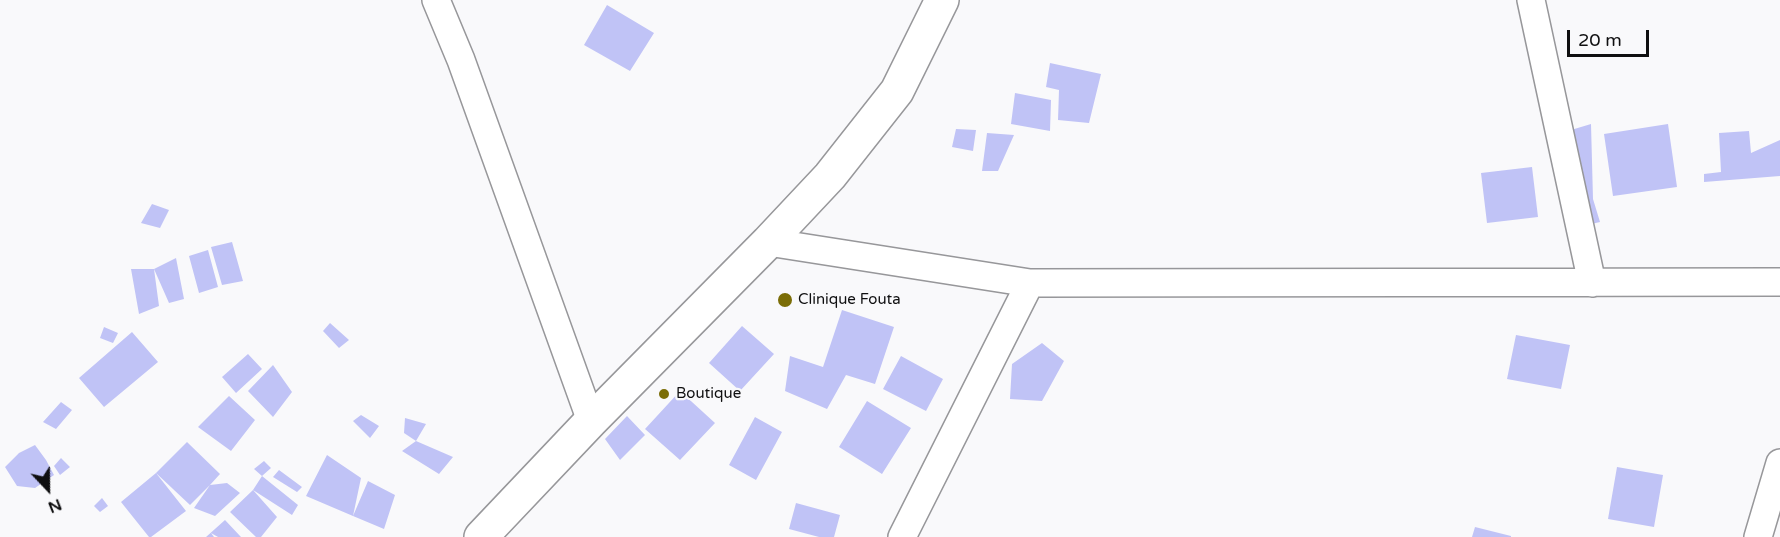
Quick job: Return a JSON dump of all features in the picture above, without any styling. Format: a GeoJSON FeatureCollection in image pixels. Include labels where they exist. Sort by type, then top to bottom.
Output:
{"type":"FeatureCollection","features":[{"type":"Feature","properties":{"kind":"highway"},"geometry":{"type":"LineString","coordinates":[[481,537],[830,176],[897,91],[942,0]]}},
{"type":"Feature","properties":{"kind":"street"},"geometry":{"type":"LineString","coordinates":[[436,0],[461,60],[591,421]]}},
{"type":"Feature","properties":{"kind":"street"},"geometry":{"type":"LineString","coordinates":[[1531,0],[1592,283]]}},
{"type":"Feature","properties":{"kind":"street"},"geometry":{"type":"LineString","coordinates":[[768,242],[1030,284],[1780,282]]}},
{"type":"Feature","properties":{"kind":"street"},"geometry":{"type":"LineString","coordinates":[[902,537],[1030,284]]}},
{"type":"Feature","properties":{"kind":"street"},"geometry":{"type":"LineString","coordinates":[[1758,537],[1780,463]]}},
{"type":"Feature","properties":{"kind":"building"},"geometry":{"type":"Polygon","coordinates":[[[607,5],[654,33],[630,71],[584,45],[607,5]]]}},
{"type":"Feature","properties":{"kind":"building"},"geometry":{"type":"Polygon","coordinates":[[[1050,63],[1101,74],[1089,123],[1058,120],[1059,90],[1046,87],[1050,63]]]}},
{"type":"Feature","properties":{"kind":"building"},"geometry":{"type":"Polygon","coordinates":[[[1015,93],[1051,100],[1050,131],[1011,124],[1015,93]]]}},
{"type":"Feature","properties":{"kind":"building"},"geometry":{"type":"Polygon","coordinates":[[[1591,124],[1593,199],[1600,222],[1587,225],[1561,133],[1591,124]]]}},
{"type":"Feature","properties":{"kind":"building"},"geometry":{"type":"Polygon","coordinates":[[[1668,124],[1677,187],[1613,196],[1604,134],[1668,124]]]}},
{"type":"Feature","properties":{"kind":"building"},"geometry":{"type":"Polygon","coordinates":[[[956,129],[976,130],[973,151],[952,147],[956,129]]]}},
{"type":"Feature","properties":{"kind":"building"},"geometry":{"type":"Polygon","coordinates":[[[1749,131],[1751,153],[1780,140],[1780,176],[1704,182],[1704,174],[1721,172],[1719,133],[1749,131]]]}},
{"type":"Feature","properties":{"kind":"building"},"geometry":{"type":"Polygon","coordinates":[[[987,133],[1014,135],[998,171],[982,171],[987,133]]]}},
{"type":"Feature","properties":{"kind":"building"},"geometry":{"type":"Polygon","coordinates":[[[1532,167],[1538,217],[1487,223],[1481,173],[1532,167]]]}},
{"type":"Feature","properties":{"kind":"building"},"geometry":{"type":"Polygon","coordinates":[[[152,204],[169,210],[160,228],[141,223],[152,204]]]}},
{"type":"Feature","properties":{"kind":"building"},"geometry":{"type":"Polygon","coordinates":[[[232,242],[243,281],[222,285],[211,247],[232,242]]]}},
{"type":"Feature","properties":{"kind":"building"},"geometry":{"type":"Polygon","coordinates":[[[208,250],[218,287],[199,293],[189,256],[208,250]]]}},
{"type":"Feature","properties":{"kind":"building"},"geometry":{"type":"Polygon","coordinates":[[[176,258],[184,299],[169,303],[154,269],[176,258]]]}},
{"type":"Feature","properties":{"kind":"building"},"geometry":{"type":"Polygon","coordinates":[[[131,269],[154,269],[159,306],[139,314],[131,269]]]}},
{"type":"Feature","properties":{"kind":"building"},"geometry":{"type":"Polygon","coordinates":[[[842,310],[894,327],[875,384],[846,375],[827,409],[785,391],[790,356],[823,367],[842,310]]]}},
{"type":"Feature","properties":{"kind":"building"},"geometry":{"type":"Polygon","coordinates":[[[330,323],[349,340],[339,348],[323,331],[330,323]]]}},
{"type":"Feature","properties":{"kind":"building"},"geometry":{"type":"Polygon","coordinates":[[[742,326],[774,354],[740,391],[709,363],[742,326]]]}},
{"type":"Feature","properties":{"kind":"building"},"geometry":{"type":"Polygon","coordinates":[[[104,327],[118,333],[113,343],[100,338],[104,327]]]}},
{"type":"Feature","properties":{"kind":"building"},"geometry":{"type":"Polygon","coordinates":[[[132,332],[158,362],[104,407],[79,378],[132,332]]]}},
{"type":"Feature","properties":{"kind":"building"},"geometry":{"type":"Polygon","coordinates":[[[1516,335],[1570,345],[1561,389],[1507,379],[1516,335]]]}},
{"type":"Feature","properties":{"kind":"building"},"geometry":{"type":"Polygon","coordinates":[[[1042,343],[1064,361],[1042,401],[1010,399],[1012,364],[1042,343]]]}},
{"type":"Feature","properties":{"kind":"building"},"geometry":{"type":"Polygon","coordinates":[[[248,354],[262,369],[236,393],[222,377],[248,354]]]}},
{"type":"Feature","properties":{"kind":"building"},"geometry":{"type":"Polygon","coordinates":[[[901,356],[943,379],[926,411],[883,389],[901,356]]]}},
{"type":"Feature","properties":{"kind":"building"},"geometry":{"type":"Polygon","coordinates":[[[273,365],[292,392],[273,417],[248,391],[273,365]]]}},
{"type":"Feature","properties":{"kind":"building"},"geometry":{"type":"Polygon","coordinates":[[[680,391],[715,423],[680,460],[645,429],[680,391]]]}},
{"type":"Feature","properties":{"kind":"building"},"geometry":{"type":"Polygon","coordinates":[[[229,396],[255,420],[231,451],[198,427],[229,396]]]}},
{"type":"Feature","properties":{"kind":"building"},"geometry":{"type":"Polygon","coordinates":[[[867,401],[911,428],[882,474],[839,447],[867,401]]]}},
{"type":"Feature","properties":{"kind":"building"},"geometry":{"type":"Polygon","coordinates":[[[61,402],[72,410],[56,429],[43,422],[61,402]]]}},
{"type":"Feature","properties":{"kind":"building"},"geometry":{"type":"Polygon","coordinates":[[[361,415],[379,426],[370,438],[353,421],[361,415]]]}},
{"type":"Feature","properties":{"kind":"building"},"geometry":{"type":"Polygon","coordinates":[[[627,416],[645,435],[620,460],[605,439],[627,416]]]}},
{"type":"Feature","properties":{"kind":"building"},"geometry":{"type":"Polygon","coordinates":[[[755,417],[782,432],[756,480],[729,465],[755,417]]]}},
{"type":"Feature","properties":{"kind":"building"},"geometry":{"type":"Polygon","coordinates":[[[405,418],[426,424],[416,441],[404,433],[405,418]]]}},
{"type":"Feature","properties":{"kind":"building"},"geometry":{"type":"Polygon","coordinates":[[[416,441],[453,457],[439,474],[402,451],[416,441]]]}},
{"type":"Feature","properties":{"kind":"building"},"geometry":{"type":"Polygon","coordinates":[[[187,442],[220,474],[190,505],[156,473],[187,442]]]}},
{"type":"Feature","properties":{"kind":"building"},"geometry":{"type":"Polygon","coordinates":[[[35,445],[54,475],[35,488],[17,486],[5,467],[19,453],[35,445]]]}},
{"type":"Feature","properties":{"kind":"building"},"geometry":{"type":"Polygon","coordinates":[[[327,455],[361,478],[353,516],[306,496],[327,455]]]}},
{"type":"Feature","properties":{"kind":"building"},"geometry":{"type":"Polygon","coordinates":[[[61,458],[70,467],[60,475],[54,466],[61,458]]]}},
{"type":"Feature","properties":{"kind":"building"},"geometry":{"type":"Polygon","coordinates":[[[264,461],[271,468],[262,476],[254,469],[264,461]]]}},
{"type":"Feature","properties":{"kind":"building"},"geometry":{"type":"Polygon","coordinates":[[[1617,467],[1663,475],[1654,527],[1608,519],[1617,467]]]}},
{"type":"Feature","properties":{"kind":"building"},"geometry":{"type":"Polygon","coordinates":[[[279,470],[302,487],[297,492],[273,477],[279,470]]]}},
{"type":"Feature","properties":{"kind":"building"},"geometry":{"type":"Polygon","coordinates":[[[156,473],[186,511],[149,537],[121,502],[156,473]]]}},
{"type":"Feature","properties":{"kind":"building"},"geometry":{"type":"Polygon","coordinates":[[[262,476],[298,505],[292,515],[253,490],[262,476]]]}},
{"type":"Feature","properties":{"kind":"building"},"geometry":{"type":"Polygon","coordinates":[[[368,481],[395,495],[384,529],[353,516],[368,481]]]}},
{"type":"Feature","properties":{"kind":"building"},"geometry":{"type":"Polygon","coordinates":[[[227,483],[240,493],[215,516],[194,508],[210,485],[227,483]]]}},
{"type":"Feature","properties":{"kind":"building"},"geometry":{"type":"Polygon","coordinates":[[[253,490],[277,517],[261,537],[256,537],[230,512],[253,490]]]}},
{"type":"Feature","properties":{"kind":"building"},"geometry":{"type":"Polygon","coordinates":[[[102,498],[108,506],[100,512],[94,506],[102,498]]]}},
{"type":"Feature","properties":{"kind":"building"},"geometry":{"type":"Polygon","coordinates":[[[796,503],[840,515],[834,537],[819,537],[789,529],[796,503]]]}},
{"type":"Feature","properties":{"kind":"building"},"geometry":{"type":"Polygon","coordinates":[[[225,520],[241,537],[218,537],[211,533],[214,537],[206,537],[225,520]]]}},
{"type":"Feature","properties":{"kind":"building"},"geometry":{"type":"Polygon","coordinates":[[[1475,527],[1511,536],[1511,537],[1472,537],[1475,527]]]}},
{"type":"Feature","properties":{"kind":"place","name":"Clinique Fouta"},"geometry":{"type":"Point","coordinates":[785,300]}},
{"type":"Feature","properties":{"kind":"place","name":"Boutique"},"geometry":{"type":"Point","coordinates":[664,394]}}]}
